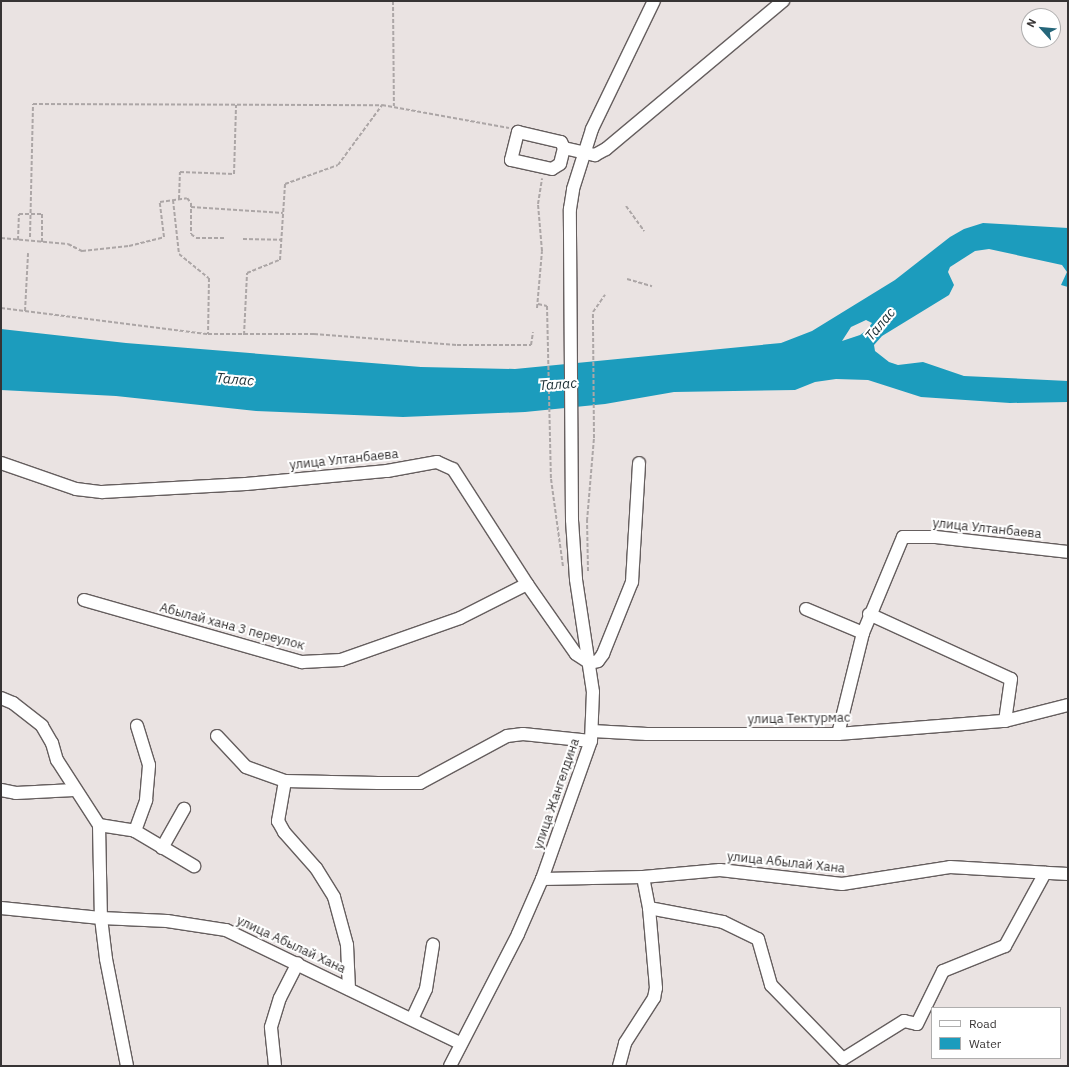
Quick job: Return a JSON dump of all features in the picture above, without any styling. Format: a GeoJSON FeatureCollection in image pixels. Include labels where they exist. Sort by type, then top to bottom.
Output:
{"type":"FeatureCollection","features":[{"type":"Feature","properties":{"kind":"street","name":"улица Жангелдина"},"geometry":{"type":"LineString","coordinates":[[450,1066],[460,1043],[518,934],[542,879],[592,736],[590,663],[582,632],[576,580],[570,438],[570,209],[572,189],[583,154],[608,95],[654,1]]}},
{"type":"Feature","properties":{"kind":"street"},"geometry":{"type":"LineString","coordinates":[[564,148],[560,164],[552,169],[511,160],[518,132],[560,142],[564,148],[583,154],[595,155],[606,150],[783,1]]}},
{"type":"Feature","properties":{"kind":"street","name":"улица Ултанбаева"},"geometry":{"type":"LineString","coordinates":[[1,463],[76,489],[102,492],[246,484],[387,471],[437,462],[453,469],[527,584],[576,654],[590,663]]}},
{"type":"Feature","properties":{"kind":"street"},"geometry":{"type":"LineString","coordinates":[[590,663],[598,661],[603,654],[632,582],[639,463]]}},
{"type":"Feature","properties":{"kind":"street","name":"улица Ултанбаева"},"geometry":{"type":"LineString","coordinates":[[870,614],[903,537],[935,537],[1068,552]]}},
{"type":"Feature","properties":{"kind":"street","name":"Абылай хана 3 переулок"},"geometry":{"type":"LineString","coordinates":[[84,600],[302,662],[341,660],[460,618],[527,584]]}},
{"type":"Feature","properties":{"kind":"street"},"geometry":{"type":"LineString","coordinates":[[806,609],[863,633]]}},
{"type":"Feature","properties":{"kind":"street"},"geometry":{"type":"LineString","coordinates":[[838,734],[863,633],[870,614],[1011,679],[1006,721]]}},
{"type":"Feature","properties":{"kind":"street"},"geometry":{"type":"LineString","coordinates":[[1,698],[13,703],[42,726],[52,743],[57,760],[74,790],[99,825],[101,918],[106,959],[127,1066]]}},
{"type":"Feature","properties":{"kind":"street","name":"улица Тектурмас"},"geometry":{"type":"LineString","coordinates":[[217,736],[246,767],[285,780],[420,783],[507,736],[523,734],[592,736],[647,734],[838,734],[1006,721],[1068,705]]}},
{"type":"Feature","properties":{"kind":"street"},"geometry":{"type":"LineString","coordinates":[[135,831],[146,800],[149,765],[136,726]]}},
{"type":"Feature","properties":{"kind":"street"},"geometry":{"type":"LineString","coordinates":[[285,780],[278,821],[284,832],[316,868],[334,897],[347,945],[349,989]]}},
{"type":"Feature","properties":{"kind":"street"},"geometry":{"type":"LineString","coordinates":[[1,790],[16,792],[74,790]]}},
{"type":"Feature","properties":{"kind":"street"},"geometry":{"type":"LineString","coordinates":[[162,848],[184,809]]}},
{"type":"Feature","properties":{"kind":"street"},"geometry":{"type":"LineString","coordinates":[[99,825],[135,831],[194,866]]}},
{"type":"Feature","properties":{"kind":"street","name":"улица Абылай Хана"},"geometry":{"type":"LineString","coordinates":[[542,879],[643,877],[720,870],[842,884],[950,867],[1068,874]]}},
{"type":"Feature","properties":{"kind":"street"},"geometry":{"type":"LineString","coordinates":[[649,908],[723,922],[758,939],[772,985],[842,1058],[904,1021],[917,1024],[943,971],[1005,946],[1044,873]]}},
{"type":"Feature","properties":{"kind":"street"},"geometry":{"type":"LineString","coordinates":[[619,1066],[625,1043],[654,998],[656,988],[649,908],[643,877]]}},
{"type":"Feature","properties":{"kind":"street","name":"улица Абылай Хана"},"geometry":{"type":"LineString","coordinates":[[1,908],[101,918],[167,920],[226,930],[298,963],[460,1043]]}},
{"type":"Feature","properties":{"kind":"street"},"geometry":{"type":"LineString","coordinates":[[412,1019],[426,989],[433,945]]}},
{"type":"Feature","properties":{"kind":"street"},"geometry":{"type":"LineString","coordinates":[[275,1066],[271,1027],[280,998],[298,963]]}},
{"type":"Feature","properties":{"kind":"path"},"geometry":{"type":"LineString","coordinates":[[393,1],[394,106]]}},
{"type":"Feature","properties":{"kind":"path"},"geometry":{"type":"LineString","coordinates":[[30,237],[33,104],[382,105],[501,126]]}},
{"type":"Feature","properties":{"kind":"path"},"geometry":{"type":"LineString","coordinates":[[179,199],[180,172],[234,174],[236,105]]}},
{"type":"Feature","properties":{"kind":"path"},"geometry":{"type":"LineString","coordinates":[[244,335],[247,273],[280,260],[285,184],[338,165],[382,105]]}},
{"type":"Feature","properties":{"kind":"path"},"geometry":{"type":"LineString","coordinates":[[537,308],[542,251],[538,204],[544,168]]}},
{"type":"Feature","properties":{"kind":"path"},"geometry":{"type":"LineString","coordinates":[[1,238],[68,244],[82,251],[128,246],[164,237],[160,202],[187,198],[191,207],[191,234],[196,238],[224,238]]}},
{"type":"Feature","properties":{"kind":"path"},"geometry":{"type":"LineString","coordinates":[[173,200],[179,254],[209,278],[208,334]]}},
{"type":"Feature","properties":{"kind":"path"},"geometry":{"type":"LineString","coordinates":[[626,206],[644,231]]}},
{"type":"Feature","properties":{"kind":"path"},"geometry":{"type":"LineString","coordinates":[[191,207],[283,213]]}},
{"type":"Feature","properties":{"kind":"path"},"geometry":{"type":"LineString","coordinates":[[18,240],[19,214],[42,214],[42,242]]}},
{"type":"Feature","properties":{"kind":"path"},"geometry":{"type":"LineString","coordinates":[[243,239],[282,240]]}},
{"type":"Feature","properties":{"kind":"path"},"geometry":{"type":"LineString","coordinates":[[25,311],[28,253]]}},
{"type":"Feature","properties":{"kind":"path"},"geometry":{"type":"LineString","coordinates":[[627,279],[652,286]]}},
{"type":"Feature","properties":{"kind":"path"},"geometry":{"type":"LineString","coordinates":[[588,572],[587,521],[594,438],[593,312],[605,295]]}},
{"type":"Feature","properties":{"kind":"path"},"geometry":{"type":"LineString","coordinates":[[538,304],[547,306],[551,478],[564,571]]}},
{"type":"Feature","properties":{"kind":"path"},"geometry":{"type":"LineString","coordinates":[[1,308],[208,334],[314,334],[449,345],[531,345],[533,332]]}},
{"type":"Feature","properties":{"kind":"water","name":"Талас"},"geometry":{"type":"Polygon","coordinates":[[[983,223],[1068,228],[1068,287],[1061,285],[1067,272],[1062,265],[989,249],[975,251],[950,267],[948,272],[954,285],[949,295],[882,336],[874,345],[875,351],[889,362],[898,365],[923,362],[964,376],[1068,381],[1068,402],[1010,403],[921,397],[868,380],[836,379],[815,382],[795,390],[674,392],[605,404],[525,412],[403,417],[256,411],[116,396],[1,390],[1,329],[126,343],[421,367],[515,369],[781,343],[812,331],[895,280],[950,237],[964,229],[983,223]],[[866,320],[851,327],[842,341],[860,335],[867,330],[872,323],[866,320]]]}}]}
